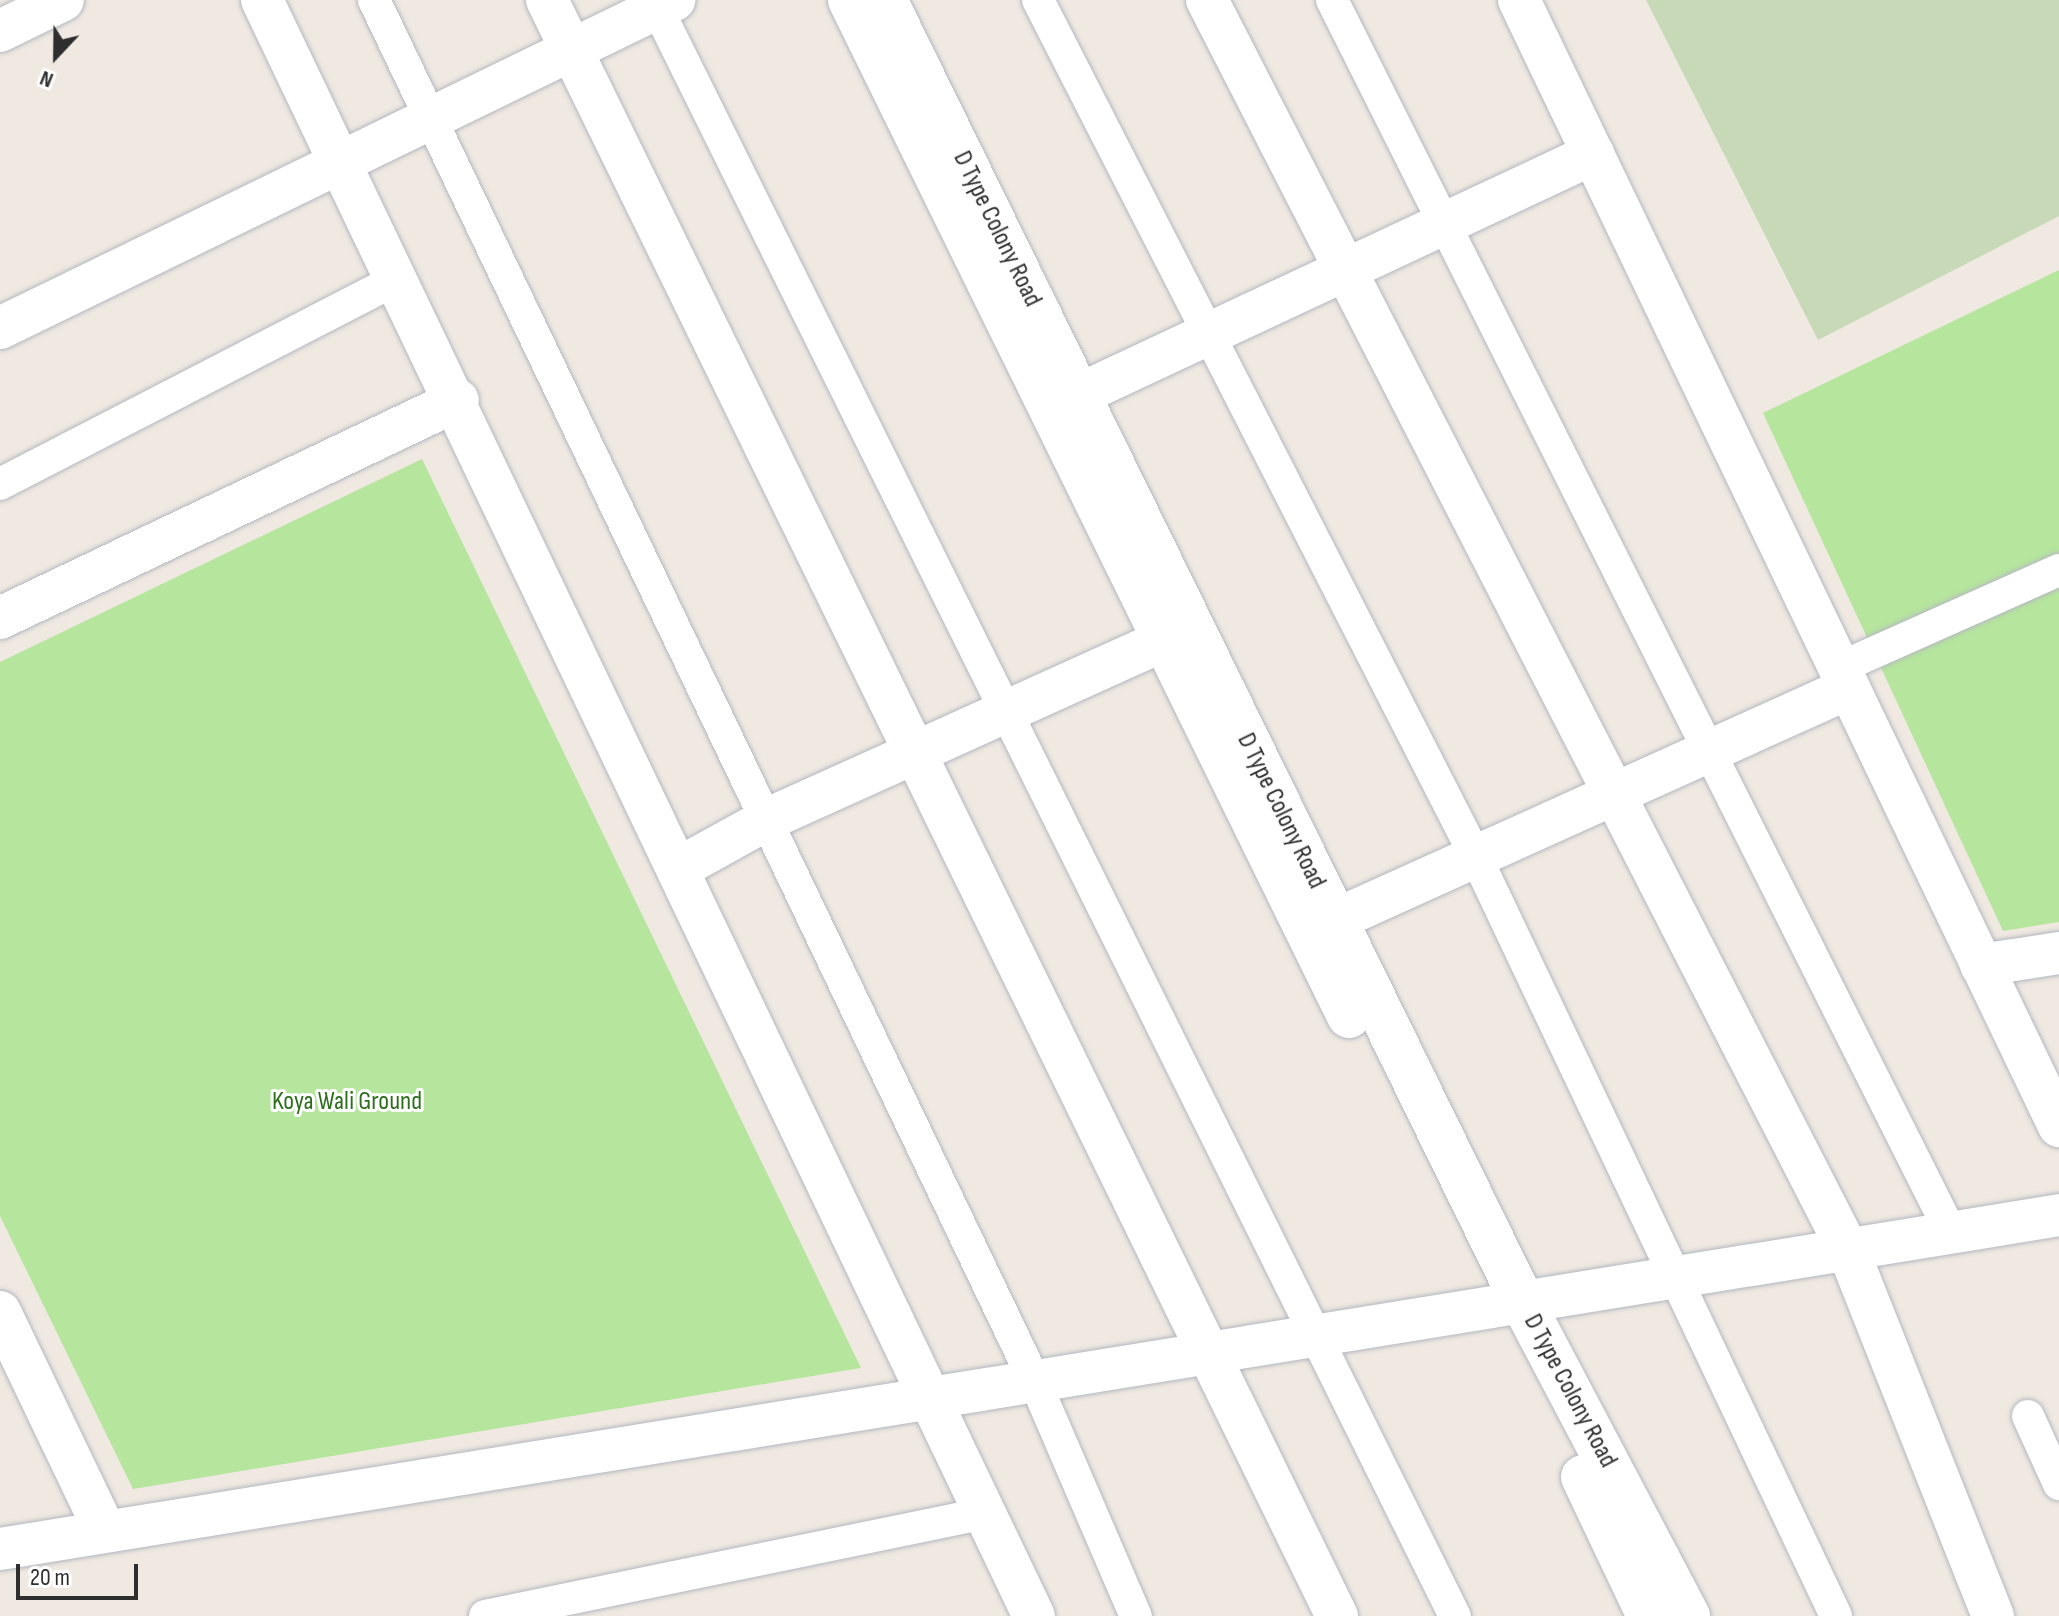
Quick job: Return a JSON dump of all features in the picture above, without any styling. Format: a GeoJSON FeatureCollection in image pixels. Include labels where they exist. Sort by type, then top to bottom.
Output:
{"type":"FeatureCollection","features":[{"type":"Feature","properties":{"kind":"main road","name":"D Type Colony Road"},"geometry":{"type":"LineString","coordinates":[[850,0],[1177,635],[1510,1305],[1688,1616]]}},
{"type":"Feature","properties":{"kind":"main road","name":"D Type Colony Road"},"geometry":{"type":"LineString","coordinates":[[885,0],[1078,395],[1177,635],[1335,920],[1649,1616]]}},
{"type":"Feature","properties":{"kind":"street"},"geometry":{"type":"LineString","coordinates":[[0,31],[63,0]]}},
{"type":"Feature","properties":{"kind":"street"},"geometry":{"type":"LineString","coordinates":[[262,0],[343,161],[935,1398],[1034,1616]]}},
{"type":"Feature","properties":{"kind":"street"},"geometry":{"type":"LineString","coordinates":[[374,0],[1035,1382],[1136,1616]]}},
{"type":"Feature","properties":{"kind":"street"},"geometry":{"type":"LineString","coordinates":[[547,0],[1337,1616]]}},
{"type":"Feature","properties":{"kind":"street"},"geometry":{"type":"LineString","coordinates":[[1038,0],[1476,857],[1678,1277],[1836,1616]]}},
{"type":"Feature","properties":{"kind":"street"},"geometry":{"type":"LineString","coordinates":[[1207,0],[1848,1250],[1993,1616]]}},
{"type":"Feature","properties":{"kind":"street"},"geometry":{"type":"LineString","coordinates":[[1332,0],[1711,746],[1951,1233]]}},
{"type":"Feature","properties":{"kind":"street"},"geometry":{"type":"LineString","coordinates":[[1519,0],[1981,965],[2053,1102]]}},
{"type":"Feature","properties":{"kind":"street"},"geometry":{"type":"LineString","coordinates":[[0,328],[572,50],[661,3],[1007,714],[1455,1616]]}},
{"type":"Feature","properties":{"kind":"street"},"geometry":{"type":"LineString","coordinates":[[1078,395],[1593,154]]}},
{"type":"Feature","properties":{"kind":"street"},"geometry":{"type":"LineString","coordinates":[[0,484],[399,278]]}},
{"type":"Feature","properties":{"kind":"street"},"geometry":{"type":"LineString","coordinates":[[0,618],[458,400]]}},
{"type":"Feature","properties":{"kind":"street"},"geometry":{"type":"LineString","coordinates":[[1335,920],[1614,793],[2059,570]]}},
{"type":"Feature","properties":{"kind":"street"},"geometry":{"type":"LineString","coordinates":[[681,867],[768,819],[916,757],[1177,635]]}},
{"type":"Feature","properties":{"kind":"street"},"geometry":{"type":"LineString","coordinates":[[1981,965],[2059,953]]}},
{"type":"Feature","properties":{"kind":"street"},"geometry":{"type":"LineString","coordinates":[[0,1549],[2059,1215]]}},
{"type":"Feature","properties":{"kind":"street"},"geometry":{"type":"LineString","coordinates":[[0,1312],[105,1531]]}},
{"type":"Feature","properties":{"kind":"street"},"geometry":{"type":"LineString","coordinates":[[2028,1416],[2059,1484]]}},
{"type":"Feature","properties":{"kind":"street"},"geometry":{"type":"LineString","coordinates":[[485,1616],[986,1513]]}},
{"type":"Feature","properties":{"kind":"green space"},"geometry":{"type":"Polygon","coordinates":[[[1646,0],[2059,0],[2059,216],[1818,340],[1646,0]]]}},
{"type":"Feature","properties":{"kind":"green space"},"geometry":{"type":"Polygon","coordinates":[[[2059,270],[2059,922],[2003,931],[1763,413],[2059,270]]]}},
{"type":"Feature","properties":{"kind":"green space","name":"Koya Wali Ground"},"geometry":{"type":"Polygon","coordinates":[[[422,459],[861,1368],[133,1489],[0,1216],[0,662],[422,459]]]}}]}
